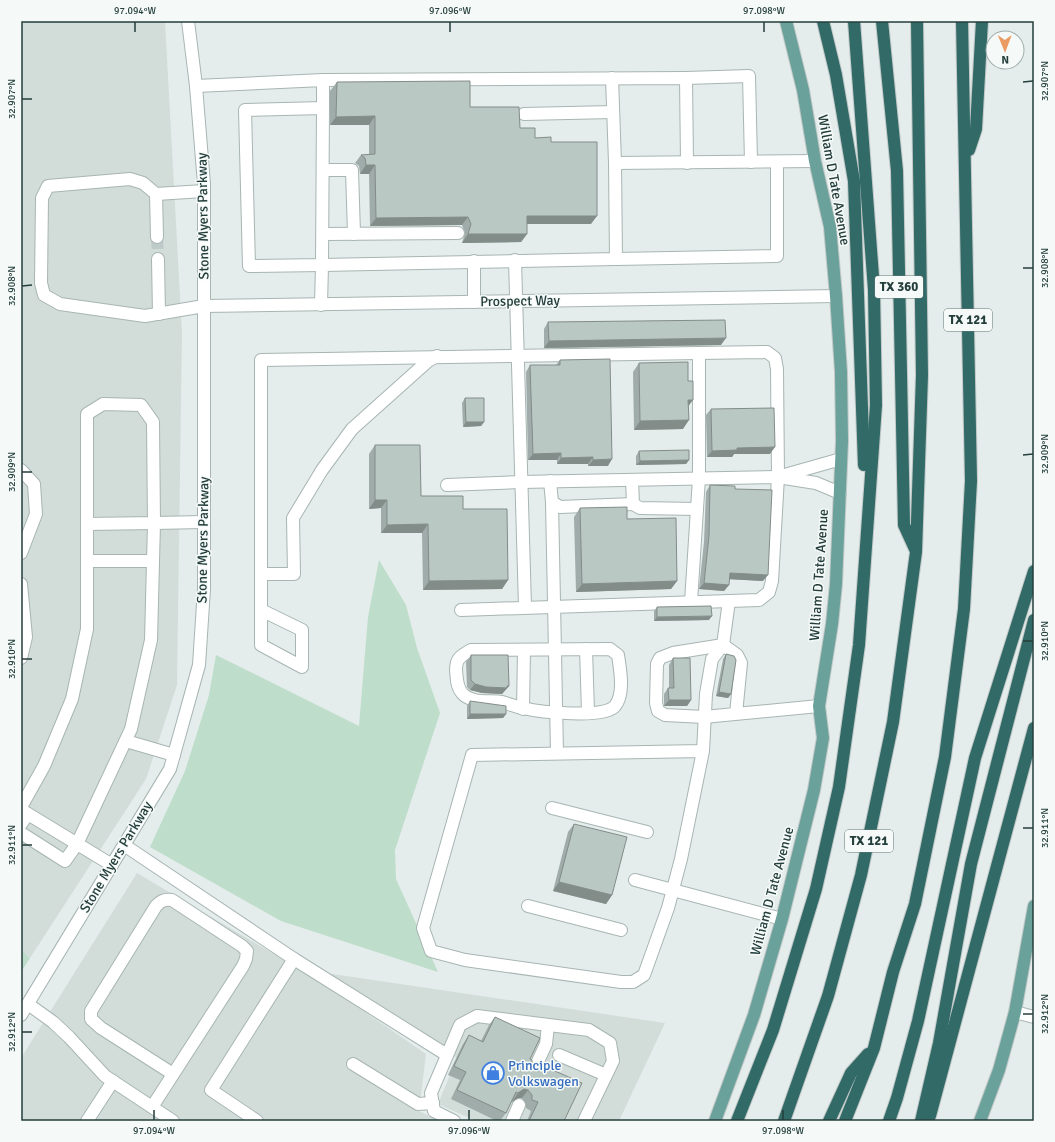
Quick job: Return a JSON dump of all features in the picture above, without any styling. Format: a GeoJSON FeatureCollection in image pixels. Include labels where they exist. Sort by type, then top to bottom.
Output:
{"type":"FeatureCollection","features":[{"type":"Feature","properties":{"kind":"highway"},"geometry":{"type":"LineString","coordinates":[[823,21],[836,75],[854,181],[864,467],[869,478]]}},
{"type":"Feature","properties":{"kind":"highway"},"geometry":{"type":"LineString","coordinates":[[737,1121],[759,1068],[784,998],[815,896],[840,781],[855,680],[861,616],[869,478],[876,405],[874,290],[854,21]]}},
{"type":"Feature","properties":{"kind":"highway","name":"TX 360"},"geometry":{"type":"LineString","coordinates":[[882,21],[897,171],[904,525],[916,552]]}},
{"type":"Feature","properties":{"kind":"highway","name":"TX 121"},"geometry":{"type":"LineString","coordinates":[[784,1121],[828,996],[863,868],[894,722],[916,552],[922,375],[918,21]]}},
{"type":"Feature","properties":{"kind":"highway","name":"TX 121"},"geometry":{"type":"LineString","coordinates":[[845,1121],[874,1048],[894,972],[915,904],[945,756],[964,609],[971,481],[966,159],[962,21]]}},
{"type":"Feature","properties":{"kind":"highway"},"geometry":{"type":"LineString","coordinates":[[966,159],[976,128],[982,21]]}},
{"type":"Feature","properties":{"kind":"highway"},"geometry":{"type":"LineString","coordinates":[[890,1120],[918,1021],[975,758],[1034,570]]}},
{"type":"Feature","properties":{"kind":"highway"},"geometry":{"type":"LineString","coordinates":[[921,1121],[939,1043],[971,864],[1034,620]]}},
{"type":"Feature","properties":{"kind":"highway"},"geometry":{"type":"LineString","coordinates":[[929,1121],[1034,728]]}},
{"type":"Feature","properties":{"kind":"highway"},"geometry":{"type":"LineString","coordinates":[[829,1121],[851,1073],[874,1048]]}},
{"type":"Feature","properties":{"kind":"main road","name":"William D Tate Avenue"},"geometry":{"type":"LineString","coordinates":[[715,1121],[754,1015],[782,918],[814,790],[823,738],[819,706],[832,624],[841,459],[841,372],[836,296],[830,227],[815,161],[803,90],[786,21]]}},
{"type":"Feature","properties":{"kind":"main road"},"geometry":{"type":"LineString","coordinates":[[980,1121],[999,1070],[1015,1012],[1034,906]]}},
{"type":"Feature","properties":{"kind":"street","name":"Stone Myers Parkway"},"geometry":{"type":"LineString","coordinates":[[21,1015],[170,769],[199,665],[204,589],[204,191],[196,86],[188,21]]}},
{"type":"Feature","properties":{"kind":"street"},"geometry":{"type":"LineString","coordinates":[[196,86],[323,80],[686,78],[749,76],[751,162]]}},
{"type":"Feature","properties":{"kind":"street"},"geometry":{"type":"LineString","coordinates":[[612,78],[616,259]]}},
{"type":"Feature","properties":{"kind":"street"},"geometry":{"type":"LineString","coordinates":[[686,78],[687,163]]}},
{"type":"Feature","properties":{"kind":"street"},"geometry":{"type":"LineString","coordinates":[[321,305],[323,234],[323,80]]}},
{"type":"Feature","properties":{"kind":"street"},"geometry":{"type":"LineString","coordinates":[[323,108],[245,110],[249,266],[777,256],[777,162]]}},
{"type":"Feature","properties":{"kind":"street"},"geometry":{"type":"LineString","coordinates":[[524,114],[613,112]]}},
{"type":"Feature","properties":{"kind":"street"},"geometry":{"type":"LineString","coordinates":[[614,163],[815,161]]}},
{"type":"Feature","properties":{"kind":"street"},"geometry":{"type":"LineString","coordinates":[[323,170],[352,170],[354,234]]}},
{"type":"Feature","properties":{"kind":"street","name":"Prospect Way"},"geometry":{"type":"LineString","coordinates":[[156,194],[142,183],[130,180],[48,186],[42,198],[41,283],[44,296],[60,304],[145,316],[204,306],[836,296]]}},
{"type":"Feature","properties":{"kind":"street"},"geometry":{"type":"LineString","coordinates":[[157,237],[156,194],[204,191]]}},
{"type":"Feature","properties":{"kind":"street"},"geometry":{"type":"LineString","coordinates":[[323,234],[458,233]]}},
{"type":"Feature","properties":{"kind":"street"},"geometry":{"type":"LineString","coordinates":[[158,259],[159,314]]}},
{"type":"Feature","properties":{"kind":"street"},"geometry":{"type":"LineString","coordinates":[[515,260],[516,355],[525,607]]}},
{"type":"Feature","properties":{"kind":"street"},"geometry":{"type":"LineString","coordinates":[[474,261],[474,302]]}},
{"type":"Feature","properties":{"kind":"street"},"geometry":{"type":"LineString","coordinates":[[691,602],[699,478],[699,352]]}},
{"type":"Feature","properties":{"kind":"street"},"geometry":{"type":"LineString","coordinates":[[261,610],[302,630],[302,667],[261,645],[261,610],[261,360],[699,352],[768,352],[775,358],[777,369],[778,477],[772,581],[769,592],[759,600],[461,610]]}},
{"type":"Feature","properties":{"kind":"street"},"geometry":{"type":"LineString","coordinates":[[261,574],[294,574],[293,518],[322,470],[352,430],[428,361],[437,356]]}},
{"type":"Feature","properties":{"kind":"street"},"geometry":{"type":"LineString","coordinates":[[21,833],[65,860],[77,844],[131,729],[151,640],[154,523],[153,422],[141,405],[103,404],[87,414],[87,629],[72,699],[23,813],[77,844],[112,865]]}},
{"type":"Feature","properties":{"kind":"street"},"geometry":{"type":"LineString","coordinates":[[778,477],[841,459]]}},
{"type":"Feature","properties":{"kind":"street"},"geometry":{"type":"LineString","coordinates":[[21,470],[34,484],[36,514],[21,553]]}},
{"type":"Feature","properties":{"kind":"street"},"geometry":{"type":"LineString","coordinates":[[447,485],[550,481],[778,477],[816,482],[840,493]]}},
{"type":"Feature","properties":{"kind":"street"},"geometry":{"type":"LineString","coordinates":[[632,480],[633,504]]}},
{"type":"Feature","properties":{"kind":"street"},"geometry":{"type":"LineString","coordinates":[[550,481],[555,606],[557,753]]}},
{"type":"Feature","properties":{"kind":"street"},"geometry":{"type":"LineString","coordinates":[[552,502],[560,507],[633,504],[640,508],[697,509]]}},
{"type":"Feature","properties":{"kind":"street"},"geometry":{"type":"LineString","coordinates":[[87,524],[204,522]]}},
{"type":"Feature","properties":{"kind":"street"},"geometry":{"type":"LineString","coordinates":[[87,562],[153,561]]}},
{"type":"Feature","properties":{"kind":"street"},"geometry":{"type":"LineString","coordinates":[[21,584],[26,637],[21,658]]}},
{"type":"Feature","properties":{"kind":"street"},"geometry":{"type":"LineString","coordinates":[[729,601],[723,645],[712,659],[736,714]]}},
{"type":"Feature","properties":{"kind":"street"},"geometry":{"type":"LineString","coordinates":[[702,751],[472,754],[422,928],[431,951],[465,960],[621,982],[633,982],[644,975],[673,890],[681,859],[702,751],[704,717],[724,687],[737,672],[741,663],[737,655],[723,645],[673,652],[660,658],[657,664],[656,703],[658,711],[665,715],[704,717],[819,706]]}},
{"type":"Feature","properties":{"kind":"street"},"geometry":{"type":"LineString","coordinates":[[586,649],[588,712]]}},
{"type":"Feature","properties":{"kind":"street"},"geometry":{"type":"LineString","coordinates":[[586,649],[610,649],[618,655],[620,666],[620,699],[614,707],[603,712],[557,714],[523,708],[502,702],[470,699],[462,694],[457,683],[456,662],[460,656],[471,650],[586,649]]}},
{"type":"Feature","properties":{"kind":"street"},"geometry":{"type":"LineString","coordinates":[[523,708],[524,650]]}},
{"type":"Feature","properties":{"kind":"street"},"geometry":{"type":"LineString","coordinates":[[126,741],[174,755]]}},
{"type":"Feature","properties":{"kind":"street"},"geometry":{"type":"LineString","coordinates":[[552,808],[647,832]]}},
{"type":"Feature","properties":{"kind":"street"},"geometry":{"type":"LineString","coordinates":[[124,845],[294,960],[447,1055]]}},
{"type":"Feature","properties":{"kind":"street"},"geometry":{"type":"LineString","coordinates":[[635,880],[782,918]]}},
{"type":"Feature","properties":{"kind":"street"},"geometry":{"type":"LineString","coordinates":[[152,1106],[173,1074],[243,966],[247,951],[242,946],[172,900],[168,899],[162,900],[156,906],[91,1011],[92,1019],[101,1028],[173,1074]]}},
{"type":"Feature","properties":{"kind":"street"},"geometry":{"type":"LineString","coordinates":[[528,906],[622,930]]}},
{"type":"Feature","properties":{"kind":"street"},"geometry":{"type":"LineString","coordinates":[[257,1121],[211,1090],[294,960]]}},
{"type":"Feature","properties":{"kind":"street"},"geometry":{"type":"LineString","coordinates":[[28,1004],[70,1037],[105,1076],[152,1106],[172,1121]]}},
{"type":"Feature","properties":{"kind":"street"},"geometry":{"type":"LineString","coordinates":[[1015,1012],[1034,1017]]}},
{"type":"Feature","properties":{"kind":"street"},"geometry":{"type":"LineString","coordinates":[[454,1121],[434,1112],[431,1093],[460,1025],[477,1016],[589,1030],[610,1043],[613,1061],[584,1121]]}},
{"type":"Feature","properties":{"kind":"street"},"geometry":{"type":"LineString","coordinates":[[533,1072],[546,1044],[548,1025]]}},
{"type":"Feature","properties":{"kind":"street"},"geometry":{"type":"LineString","coordinates":[[559,1055],[606,1075]]}},
{"type":"Feature","properties":{"kind":"street"},"geometry":{"type":"LineString","coordinates":[[352,1064],[418,1104],[432,1103]]}},
{"type":"Feature","properties":{"kind":"street"},"geometry":{"type":"LineString","coordinates":[[87,1121],[113,1081]]}},
{"type":"Feature","properties":{"kind":"street"},"geometry":{"type":"LineString","coordinates":[[512,1121],[519,1105]]}},
{"type":"Feature","properties":{"kind":"shaded area"},"geometry":{"type":"Polygon","coordinates":[[[21,21],[165,21],[182,333],[177,685],[146,779],[30,958],[21,950],[21,21]]]}},
{"type":"Feature","properties":{"kind":"shaded area"},"geometry":{"type":"Polygon","coordinates":[[[137,873],[323,983],[426,1054],[419,1111],[439,1121],[21,1121],[21,1058],[137,873]]]}},
{"type":"Feature","properties":{"kind":"shaded area"},"geometry":{"type":"Polygon","coordinates":[[[326,973],[665,1023],[619,1121],[476,1121],[438,1104],[457,1058],[326,973]]]}},
{"type":"Feature","properties":{"kind":"green space"},"geometry":{"type":"Polygon","coordinates":[[[379,560],[406,605],[417,648],[440,713],[395,850],[396,879],[438,972],[281,921],[150,847],[185,771],[209,695],[216,655],[359,726],[368,617],[379,560]]]}},
{"type":"Feature","properties":{"kind":"green space"},"geometry":{"type":"Polygon","coordinates":[[[21,950],[30,958],[21,972],[21,950]]]}},
{"type":"Feature","properties":{"kind":"building"},"geometry":{"type":"Polygon","coordinates":[[[470,81],[470,107],[519,107],[520,128],[535,128],[535,138],[551,137],[551,142],[597,142],[597,216],[527,216],[527,234],[468,234],[471,224],[468,217],[376,218],[375,165],[366,165],[365,158],[361,155],[375,154],[375,116],[336,117],[337,82],[470,81]]]}},
{"type":"Feature","properties":{"kind":"building"},"geometry":{"type":"Polygon","coordinates":[[[725,320],[726,338],[549,341],[548,322],[725,320]]]}},
{"type":"Feature","properties":{"kind":"building"},"geometry":{"type":"Polygon","coordinates":[[[610,359],[612,459],[593,460],[593,457],[561,458],[561,453],[533,454],[530,365],[560,365],[560,360],[610,359]]]}},
{"type":"Feature","properties":{"kind":"building"},"geometry":{"type":"Polygon","coordinates":[[[688,362],[688,381],[693,381],[693,400],[688,400],[689,420],[640,421],[639,363],[688,362]]]}},
{"type":"Feature","properties":{"kind":"building"},"geometry":{"type":"Polygon","coordinates":[[[465,398],[484,398],[484,422],[466,422],[465,398]]]}},
{"type":"Feature","properties":{"kind":"building"},"geometry":{"type":"Polygon","coordinates":[[[774,408],[775,447],[737,448],[737,450],[712,451],[711,409],[774,408]]]}},
{"type":"Feature","properties":{"kind":"building"},"geometry":{"type":"Polygon","coordinates":[[[375,445],[420,445],[421,496],[463,496],[463,509],[507,509],[508,580],[429,581],[428,524],[387,525],[387,500],[375,500],[375,445]]]}},
{"type":"Feature","properties":{"kind":"building"},"geometry":{"type":"Polygon","coordinates":[[[689,450],[689,460],[640,461],[639,451],[689,450]]]}},
{"type":"Feature","properties":{"kind":"building"},"geometry":{"type":"Polygon","coordinates":[[[710,485],[735,486],[735,489],[772,490],[768,575],[730,573],[729,585],[704,583],[709,536],[710,485]]]}},
{"type":"Feature","properties":{"kind":"building"},"geometry":{"type":"Polygon","coordinates":[[[627,507],[627,519],[676,518],[677,581],[582,584],[580,508],[627,507]]]}},
{"type":"Feature","properties":{"kind":"building"},"geometry":{"type":"Polygon","coordinates":[[[711,606],[712,616],[657,617],[657,607],[711,606]]]}},
{"type":"Feature","properties":{"kind":"building"},"geometry":{"type":"Polygon","coordinates":[[[726,654],[734,656],[736,660],[731,694],[719,692],[726,654]]]}},
{"type":"Feature","properties":{"kind":"building"},"geometry":{"type":"Polygon","coordinates":[[[471,655],[508,655],[509,686],[507,686],[507,688],[486,687],[475,684],[471,680],[471,655]]]}},
{"type":"Feature","properties":{"kind":"building"},"geometry":{"type":"Polygon","coordinates":[[[673,658],[690,658],[691,700],[669,700],[668,688],[674,688],[673,658]]]}},
{"type":"Feature","properties":{"kind":"building"},"geometry":{"type":"Polygon","coordinates":[[[470,701],[506,706],[506,714],[470,714],[470,701]]]}},
{"type":"Feature","properties":{"kind":"building"},"geometry":{"type":"Polygon","coordinates":[[[574,824],[627,837],[612,895],[559,882],[574,824]]]}},
{"type":"Feature","properties":{"kind":"building","name":"Principle Volkswagen"},"geometry":{"type":"Polygon","coordinates":[[[495,1017],[540,1038],[530,1059],[532,1060],[532,1064],[536,1070],[540,1071],[546,1067],[582,1083],[564,1121],[529,1121],[538,1102],[532,1100],[532,1095],[528,1090],[524,1089],[518,1093],[516,1092],[506,1113],[457,1090],[466,1072],[454,1066],[469,1035],[483,1042],[495,1017]]]}},
{"type":"Feature","properties":{"kind":"tunnel"},"geometry":{"type":"LineString","coordinates":[[157,237],[158,259]]}},
{"type":"Feature","properties":{"kind":"place","name":"Principle Volkswagen"},"geometry":{"type":"Point","coordinates":[493,1073]}}]}
